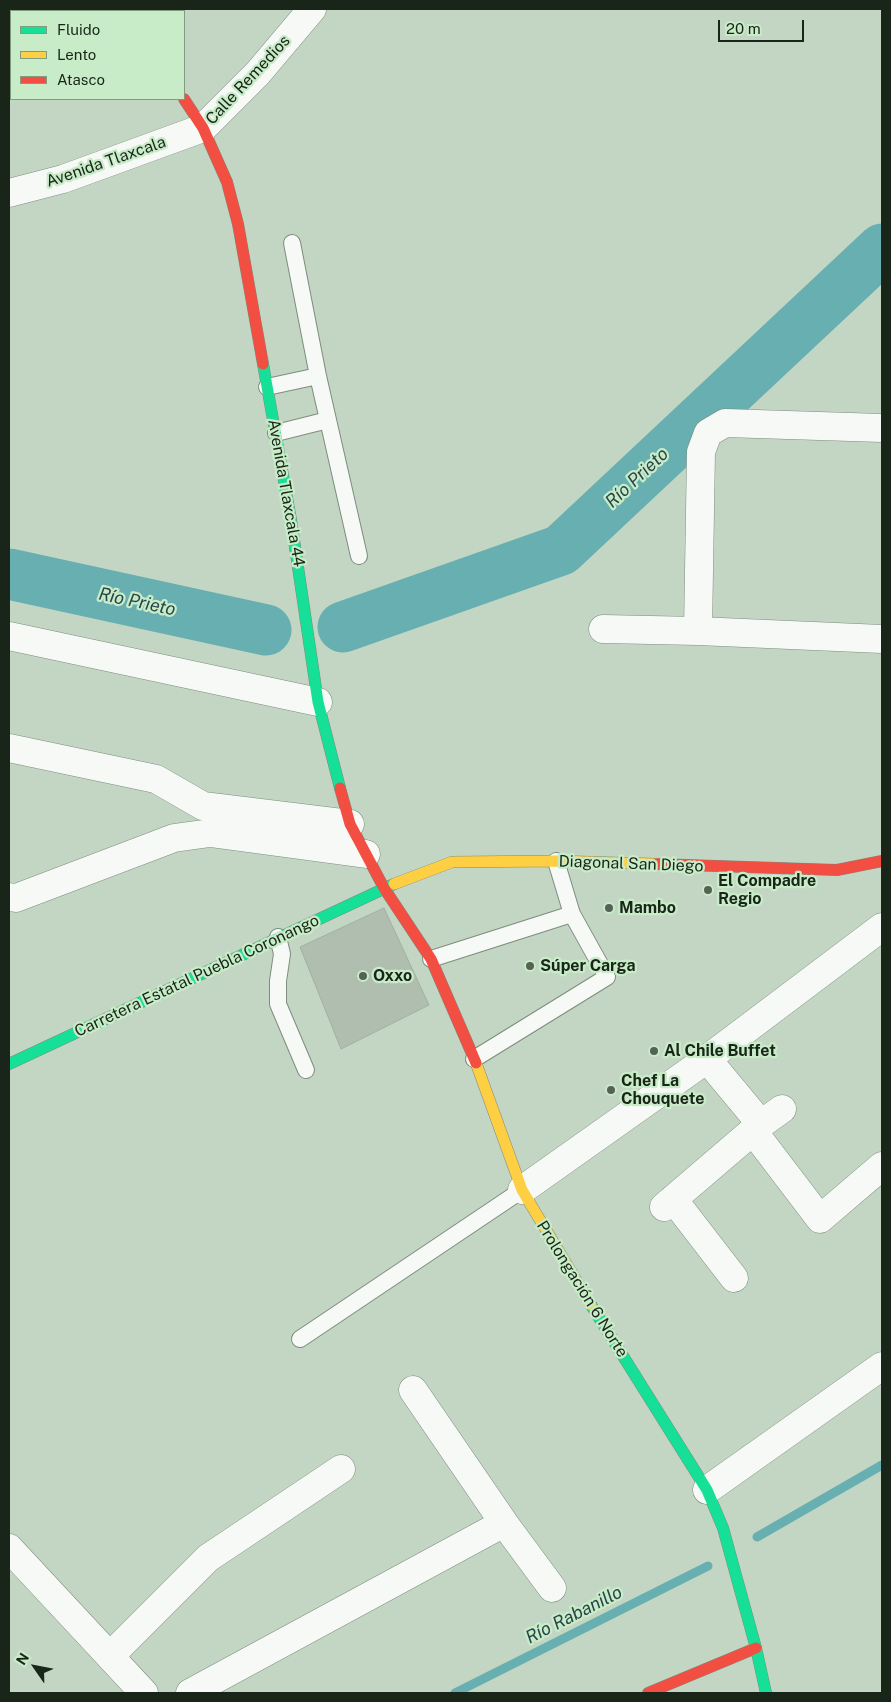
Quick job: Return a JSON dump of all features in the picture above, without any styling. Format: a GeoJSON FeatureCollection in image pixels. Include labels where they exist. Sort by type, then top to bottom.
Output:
{"type":"FeatureCollection","features":[{"type":"Feature","properties":{"kind":"street","name":"Calle Remedios"},"geometry":{"type":"LineString","coordinates":[[203,128],[258,74],[312,9]]}},
{"type":"Feature","properties":{"kind":"street","name":"Avenida Tlaxcala 44"},"geometry":{"type":"LineString","coordinates":[[185,100],[203,128],[228,182],[238,224],[292,520],[318,702],[350,824],[384,888]]}},
{"type":"Feature","properties":{"kind":"street","name":"Avenida Tlaxcala"},"geometry":{"type":"LineString","coordinates":[[9,193],[63,179],[203,128]]}},
{"type":"Feature","properties":{"kind":"street"},"geometry":{"type":"LineString","coordinates":[[698,631],[701,452],[708,433],[725,423],[882,428]]}},
{"type":"Feature","properties":{"kind":"street"},"geometry":{"type":"LineString","coordinates":[[603,629],[882,639]]}},
{"type":"Feature","properties":{"kind":"street"},"geometry":{"type":"LineString","coordinates":[[9,636],[318,702]]}},
{"type":"Feature","properties":{"kind":"street"},"geometry":{"type":"LineString","coordinates":[[9,748],[156,779],[203,806],[350,824]]}},
{"type":"Feature","properties":{"kind":"street"},"geometry":{"type":"LineString","coordinates":[[9,897],[16,898],[174,838],[210,833],[366,854]]}},
{"type":"Feature","properties":{"kind":"street","name":"Diagonal San Diego"},"geometry":{"type":"LineString","coordinates":[[384,888],[452,862],[556,861],[837,870],[882,861]]}},
{"type":"Feature","properties":{"kind":"street","name":"Carretera Estatal Puebla Coronango"},"geometry":{"type":"LineString","coordinates":[[9,1064],[384,888]]}},
{"type":"Feature","properties":{"kind":"street","name":"Prolongación 6 Norte"},"geometry":{"type":"LineString","coordinates":[[384,888],[431,959],[474,1059],[522,1190],[707,1490],[723,1528],[756,1648],[766,1693]]}},
{"type":"Feature","properties":{"kind":"street"},"geometry":{"type":"LineString","coordinates":[[522,1190],[707,1059],[882,927]]}},
{"type":"Feature","properties":{"kind":"street"},"geometry":{"type":"LineString","coordinates":[[707,1059],[765,1121],[820,1219],[882,1166]]}},
{"type":"Feature","properties":{"kind":"street"},"geometry":{"type":"LineString","coordinates":[[734,1278],[669,1203],[765,1121]]}},
{"type":"Feature","properties":{"kind":"street"},"geometry":{"type":"LineString","coordinates":[[707,1490],[882,1366]]}},
{"type":"Feature","properties":{"kind":"street"},"geometry":{"type":"LineString","coordinates":[[413,1390],[504,1523],[552,1588]]}},
{"type":"Feature","properties":{"kind":"street"},"geometry":{"type":"LineString","coordinates":[[110,1656],[208,1558],[341,1469]]}},
{"type":"Feature","properties":{"kind":"street"},"geometry":{"type":"LineString","coordinates":[[190,1693],[504,1523]]}},
{"type":"Feature","properties":{"kind":"street"},"geometry":{"type":"LineString","coordinates":[[9,1548],[144,1693]]}},
{"type":"Feature","properties":{"kind":"street"},"geometry":{"type":"LineString","coordinates":[[648,1693],[756,1648]]}},
{"type":"Feature","properties":{"kind":"lane"},"geometry":{"type":"LineString","coordinates":[[292,243],[318,376],[359,556]]}},
{"type":"Feature","properties":{"kind":"lane"},"geometry":{"type":"LineString","coordinates":[[267,387],[318,376]]}},
{"type":"Feature","properties":{"kind":"lane"},"geometry":{"type":"LineString","coordinates":[[276,433],[328,420]]}},
{"type":"Feature","properties":{"kind":"lane"},"geometry":{"type":"LineString","coordinates":[[474,1059],[607,978],[572,914],[556,861]]}},
{"type":"Feature","properties":{"kind":"lane"},"geometry":{"type":"LineString","coordinates":[[431,959],[572,914]]}},
{"type":"Feature","properties":{"kind":"lane"},"geometry":{"type":"LineString","coordinates":[[278,938],[282,954],[278,981],[278,1004],[306,1070]]}},
{"type":"Feature","properties":{"kind":"lane"},"geometry":{"type":"LineString","coordinates":[[300,1339],[522,1190]]}},
{"type":"Feature","properties":{"kind":"building","name":"Oxxo"},"geometry":{"type":"Polygon","coordinates":[[[384,908],[429,1005],[341,1049],[300,947],[384,908]]]}},
{"type":"Feature","properties":{"kind":"waterway","name":"Río Prieto"},"geometry":{"type":"LineString","coordinates":[[343,627],[561,550],[882,249]]}},
{"type":"Feature","properties":{"kind":"waterway","name":"Río Prieto"},"geometry":{"type":"LineString","coordinates":[[9,574],[266,630]]}},
{"type":"Feature","properties":{"kind":"waterway","name":"Río Rabanillo"},"geometry":{"type":"LineString","coordinates":[[757,1537],[882,1465]]}},
{"type":"Feature","properties":{"kind":"waterway","name":"Río Rabanillo"},"geometry":{"type":"LineString","coordinates":[[455,1693],[708,1566]]}},
{"type":"Feature","properties":{"kind":"traffic: fast"},"geometry":{"type":"LineString","coordinates":[[263,364],[291,520],[318,702],[340,788]]}},
{"type":"Feature","properties":{"kind":"traffic: fast"},"geometry":{"type":"LineString","coordinates":[[9,1064],[394,884]]}},
{"type":"Feature","properties":{"kind":"traffic: fast"},"geometry":{"type":"LineString","coordinates":[[591,1305],[707,1490],[723,1528],[756,1648],[766,1693]]}},
{"type":"Feature","properties":{"kind":"traffic: slow"},"geometry":{"type":"LineString","coordinates":[[394,884],[452,862],[556,861],[656,864]]}},
{"type":"Feature","properties":{"kind":"traffic: slow"},"geometry":{"type":"LineString","coordinates":[[476,1063],[522,1190],[591,1305]]}},
{"type":"Feature","properties":{"kind":"traffic: jam"},"geometry":{"type":"LineString","coordinates":[[185,100],[203,128],[227,182],[238,224],[263,364]]}},
{"type":"Feature","properties":{"kind":"traffic: jam"},"geometry":{"type":"LineString","coordinates":[[340,788],[350,824],[384,888],[431,959],[476,1063]]}},
{"type":"Feature","properties":{"kind":"traffic: jam"},"geometry":{"type":"LineString","coordinates":[[656,864],[837,870],[882,861]]}},
{"type":"Feature","properties":{"kind":"traffic: jam"},"geometry":{"type":"LineString","coordinates":[[648,1693],[756,1648]]}},
{"type":"Feature","properties":{"kind":"place","name":"El Compadre Regio"},"geometry":{"type":"Point","coordinates":[708,890]}},
{"type":"Feature","properties":{"kind":"place","name":"Mambo"},"geometry":{"type":"Point","coordinates":[609,908]}},
{"type":"Feature","properties":{"kind":"place","name":"Súper Carga"},"geometry":{"type":"Point","coordinates":[530,966]}},
{"type":"Feature","properties":{"kind":"place","name":"Oxxo"},"geometry":{"type":"Point","coordinates":[363,976]}},
{"type":"Feature","properties":{"kind":"place","name":"Al Chile Buffet"},"geometry":{"type":"Point","coordinates":[654,1051]}},
{"type":"Feature","properties":{"kind":"place","name":"Chef La Chouquete"},"geometry":{"type":"Point","coordinates":[611,1090]}}]}
